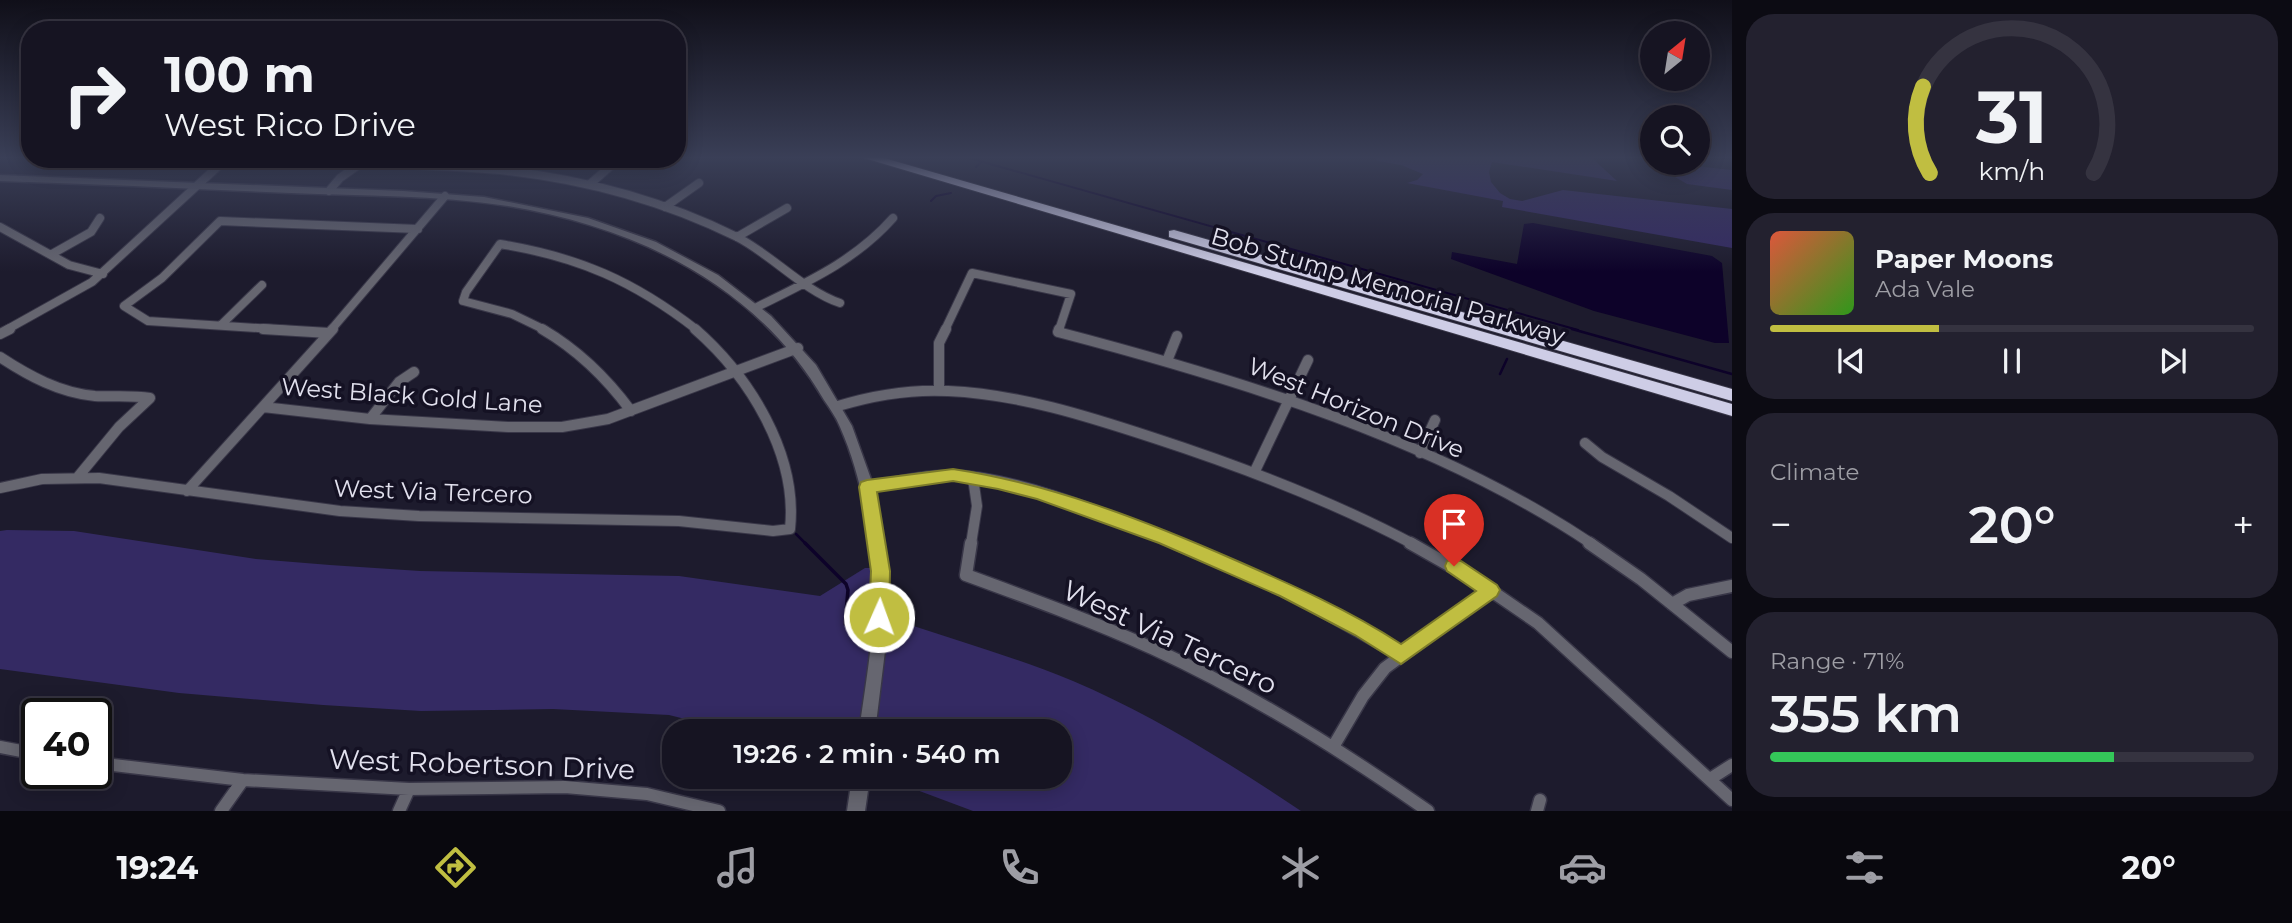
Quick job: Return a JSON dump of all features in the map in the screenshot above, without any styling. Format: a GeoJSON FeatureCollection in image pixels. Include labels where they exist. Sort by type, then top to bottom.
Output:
{"type":"FeatureCollection","features":[{"type":"Feature","properties":{"kind":"highway","name":"Bob Stump Memorial Parkway"},"geometry":{"type":"LineString","coordinates":[[999,196],[1732,410]]}},
{"type":"Feature","properties":{"kind":"highway","name":"Bob Stump Memorial Parkway"},"geometry":{"type":"LineString","coordinates":[[1040,196],[1732,395]]}},
{"type":"Feature","properties":{"kind":"street"},"geometry":{"type":"LineString","coordinates":[[0,334],[61,302],[103,274],[187,196]]}},
{"type":"Feature","properties":{"kind":"street"},"geometry":{"type":"LineString","coordinates":[[441,196],[544,209],[638,237],[697,267],[757,307],[798,348],[838,406],[857,452],[867,487],[881,571],[868,719]]}},
{"type":"Feature","properties":{"kind":"street"},"geometry":{"type":"LineString","coordinates":[[187,492],[329,333],[445,196]]}},
{"type":"Feature","properties":{"kind":"street"},"geometry":{"type":"LineString","coordinates":[[629,196],[665,207],[737,237],[769,256],[828,299],[841,303]]}},
{"type":"Feature","properties":{"kind":"street"},"geometry":{"type":"LineString","coordinates":[[665,207],[681,196]]}},
{"type":"Feature","properties":{"kind":"street"},"geometry":{"type":"LineString","coordinates":[[737,237],[788,208]]}},
{"type":"Feature","properties":{"kind":"street"},"geometry":{"type":"LineString","coordinates":[[52,254],[91,232],[100,218]]}},
{"type":"Feature","properties":{"kind":"street"},"geometry":{"type":"LineString","coordinates":[[757,307],[852,259],[869,246],[893,218]]}},
{"type":"Feature","properties":{"kind":"street"},"geometry":{"type":"LineString","coordinates":[[329,333],[148,321],[124,306],[162,278],[220,221],[418,229]]}},
{"type":"Feature","properties":{"kind":"street"},"geometry":{"type":"LineString","coordinates":[[0,227],[84,271],[103,274]]}},
{"type":"Feature","properties":{"kind":"street"},"geometry":{"type":"LineString","coordinates":[[631,411],[620,393],[583,358],[539,326],[484,304],[463,302],[466,292],[500,244],[545,250],[638,288],[672,309],[725,358],[735,371]]}},
{"type":"Feature","properties":{"kind":"street","name":"West Horizon Drive"},"geometry":{"type":"LineString","coordinates":[[939,391],[939,343],[972,272],[1071,294],[1058,332],[1167,361],[1287,400],[1420,453],[1537,510],[1584,538],[1732,652]]}},
{"type":"Feature","properties":{"kind":"street"},"geometry":{"type":"LineString","coordinates":[[221,324],[262,285]]}},
{"type":"Feature","properties":{"kind":"street"},"geometry":{"type":"LineString","coordinates":[[1167,361],[1177,336]]}},
{"type":"Feature","properties":{"kind":"street","name":"West Black Gold Lane"},"geometry":{"type":"LineString","coordinates":[[262,407],[370,419],[508,427],[562,427],[608,419],[798,348]]}},
{"type":"Feature","properties":{"kind":"street"},"geometry":{"type":"LineString","coordinates":[[0,357],[56,388],[91,396],[138,395],[150,398],[119,427],[76,478]]}},
{"type":"Feature","properties":{"kind":"street"},"geometry":{"type":"LineString","coordinates":[[1254,473],[1308,360]]}},
{"type":"Feature","properties":{"kind":"street","name":"West Via Tercero"},"geometry":{"type":"LineString","coordinates":[[0,488],[42,479],[76,478],[340,511],[419,516],[680,521],[773,531],[790,529],[793,509],[785,467],[764,414],[735,371]]}},
{"type":"Feature","properties":{"kind":"street"},"geometry":{"type":"LineString","coordinates":[[370,419],[400,382],[414,372]]}},
{"type":"Feature","properties":{"kind":"street"},"geometry":{"type":"LineString","coordinates":[[838,406],[861,398],[907,391],[1005,397],[1076,413],[1254,473],[1408,542],[1454,566],[1521,610],[1562,644],[1732,800]]}},
{"type":"Feature","properties":{"kind":"street"},"geometry":{"type":"LineString","coordinates":[[1420,453],[1435,420]]}},
{"type":"Feature","properties":{"kind":"street"},"geometry":{"type":"LineString","coordinates":[[1585,443],[1602,457],[1669,496],[1732,538]]}},
{"type":"Feature","properties":{"kind":"street"},"geometry":{"type":"LineString","coordinates":[[867,487],[953,475],[1040,493],[1166,537],[1297,596],[1362,629],[1401,655]]}},
{"type":"Feature","properties":{"kind":"street","name":"West Via Tercero"},"geometry":{"type":"LineString","coordinates":[[973,478],[977,506],[966,575],[1121,635],[1215,679],[1333,747],[1429,811]]}},
{"type":"Feature","properties":{"kind":"street"},"geometry":{"type":"LineString","coordinates":[[1672,604],[1688,595],[1732,586]]}},
{"type":"Feature","properties":{"kind":"street"},"geometry":{"type":"LineString","coordinates":[[1333,747],[1363,696],[1385,668],[1491,590]]}},
{"type":"Feature","properties":{"kind":"street"},"geometry":{"type":"LineString","coordinates":[[0,747],[21,751]]}},
{"type":"Feature","properties":{"kind":"street","name":"West Robertson Drive"},"geometry":{"type":"LineString","coordinates":[[112,765],[243,780],[409,789],[565,787],[647,794],[719,811]]}},
{"type":"Feature","properties":{"kind":"street"},"geometry":{"type":"LineString","coordinates":[[1710,779],[1732,765]]}},
{"type":"Feature","properties":{"kind":"street"},"geometry":{"type":"LineString","coordinates":[[221,811],[243,780]]}},
{"type":"Feature","properties":{"kind":"street"},"geometry":{"type":"LineString","coordinates":[[399,811],[409,789]]}},
{"type":"Feature","properties":{"kind":"street"},"geometry":{"type":"LineString","coordinates":[[856,811],[859,789]]}},
{"type":"Feature","properties":{"kind":"shaded area"},"geometry":{"type":"Polygon","coordinates":[[[1476,196],[1505,196],[1522,201],[1541,196],[1615,196],[1732,209],[1732,248],[1502,207],[1503,201],[1476,196]]]}},
{"type":"Feature","properties":{"kind":"shaded area"},"geometry":{"type":"Polygon","coordinates":[[[1533,223],[1712,256],[1722,263],[1729,343],[1715,343],[1594,311],[1451,259],[1452,252],[1517,264],[1524,224],[1533,223]]]}},
{"type":"Feature","properties":{"kind":"shaded area"},"geometry":{"type":"Polygon","coordinates":[[[0,531],[74,531],[256,559],[420,571],[679,576],[820,596],[865,568],[871,568],[870,618],[895,620],[1007,656],[1103,694],[1190,741],[1301,811],[973,811],[914,789],[1072,789],[1072,719],[685,719],[669,715],[553,709],[421,711],[179,693],[0,669],[0,531]]]}},
{"type":"Feature","properties":{"kind":"waterway"},"geometry":{"type":"LineString","coordinates":[[931,201],[937,196]]}},
{"type":"Feature","properties":{"kind":"waterway"},"geometry":{"type":"LineString","coordinates":[[1103,196],[1578,330]]}},
{"type":"Feature","properties":{"kind":"waterway"},"geometry":{"type":"LineString","coordinates":[[1513,312],[1513,319]]}},
{"type":"Feature","properties":{"kind":"waterway"},"geometry":{"type":"LineString","coordinates":[[1572,329],[1732,374]]}},
{"type":"Feature","properties":{"kind":"waterway"},"geometry":{"type":"LineString","coordinates":[[1500,374],[1507,359]]}},
{"type":"Feature","properties":{"kind":"waterway"},"geometry":{"type":"LineString","coordinates":[[796,534],[846,584],[848,590],[845,624]]}},
{"type":"Feature","properties":{"kind":"route"},"geometry":{"type":"LineString","coordinates":[[879,617],[881,571],[867,487],[917,478],[953,475],[998,482],[1040,493],[1166,537],[1286,591],[1362,629],[1401,655],[1491,590],[1454,566]]}}]}
